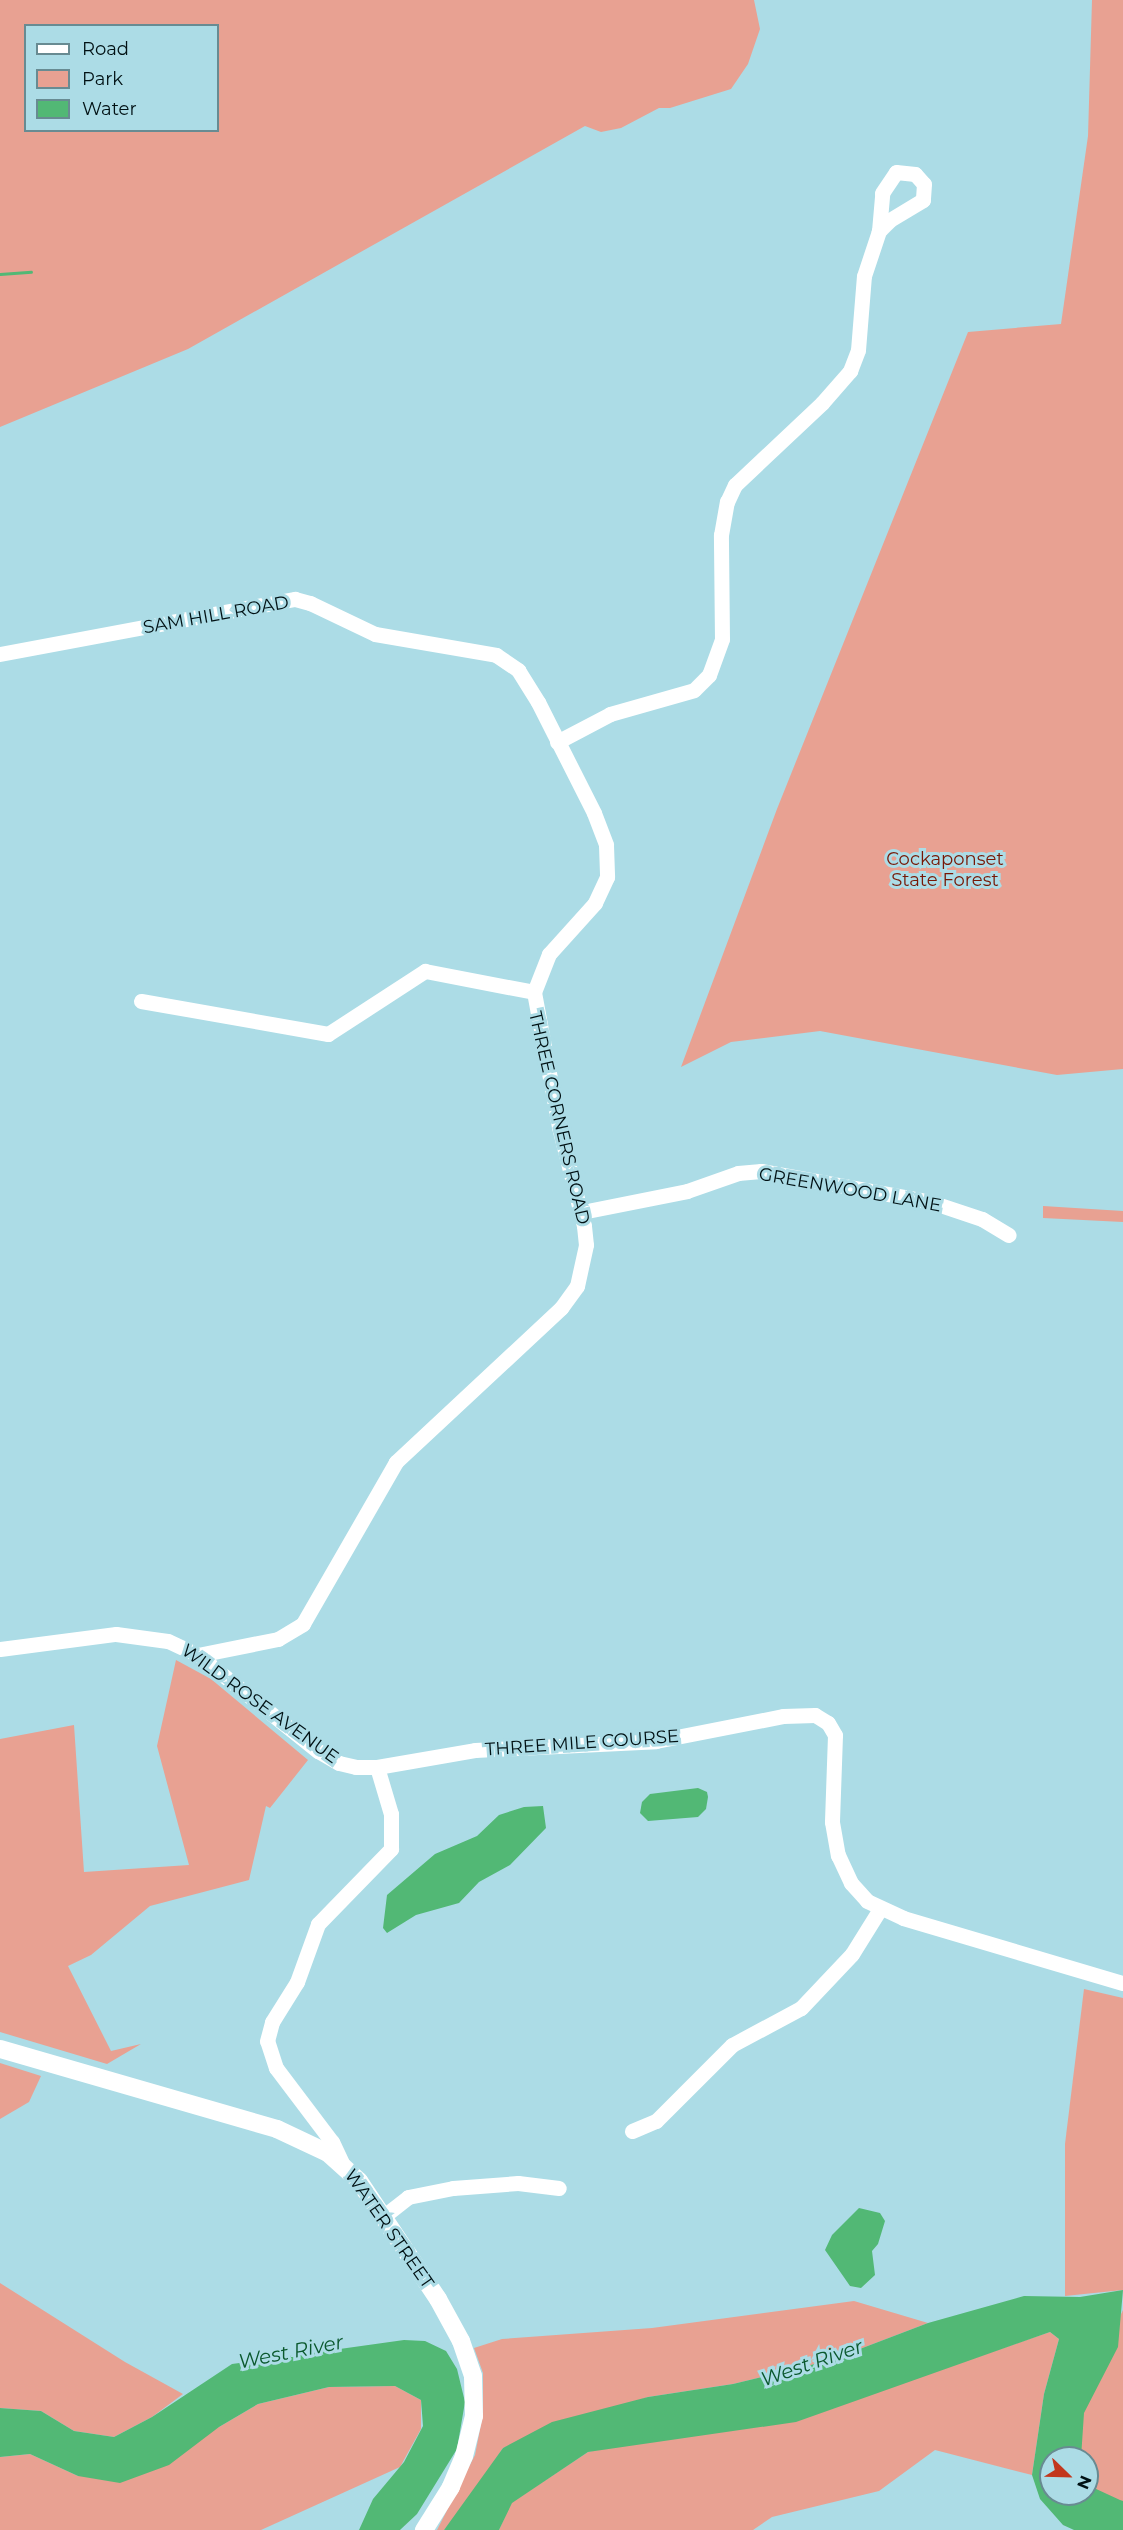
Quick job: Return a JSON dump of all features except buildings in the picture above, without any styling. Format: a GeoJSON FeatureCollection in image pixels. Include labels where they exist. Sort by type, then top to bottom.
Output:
{"type":"FeatureCollection","features":[{"type":"Feature","properties":{"kind":"main road","name":"WATER STREET"},"geometry":{"type":"LineString","coordinates":[[0,2049],[277,2129],[342,2163],[384,2216],[438,2299],[461,2341],[472,2376],[474,2415],[464,2456],[424,2530]]}},
{"type":"Feature","properties":{"kind":"street"},"geometry":{"type":"LineString","coordinates":[[557,742],[610,714],[694,690],[709,675],[722,639],[721,535],[727,502],[735,485],[822,403],[850,371],[858,350],[864,276],[879,231]]}},
{"type":"Feature","properties":{"kind":"street","name":"SAM HILL ROAD"},"geometry":{"type":"LineString","coordinates":[[0,654],[286,600],[303,600],[375,634],[502,658],[519,670],[557,742]]}},
{"type":"Feature","properties":{"kind":"street","name":"THREE CORNERS ROAD"},"geometry":{"type":"LineString","coordinates":[[198,1655],[278,1639],[303,1624],[396,1462],[448,1417],[571,1297],[584,1265],[582,1212],[559,1127],[534,992],[549,954],[588,914],[607,877],[601,829],[557,742]]}},
{"type":"Feature","properties":{"kind":"street"},"geometry":{"type":"LineString","coordinates":[[141,1001],[328,1034],[425,971],[534,992]]}},
{"type":"Feature","properties":{"kind":"street","name":"GREENWOOD LANE"},"geometry":{"type":"LineString","coordinates":[[582,1212],[687,1191],[738,1173],[761,1171],[931,1202],[982,1220],[1009,1235]]}},
{"type":"Feature","properties":{"kind":"street","name":"WILD ROSE AVENUE"},"geometry":{"type":"LineString","coordinates":[[0,1649],[125,1634],[168,1641],[198,1655],[329,1758],[348,1766],[377,1767]]}},
{"type":"Feature","properties":{"kind":"street","name":"THREE MILE COURSE"},"geometry":{"type":"LineString","coordinates":[[377,1767],[475,1750],[656,1741],[783,1716],[815,1715],[828,1723],[835,1735],[832,1822],[838,1855],[857,1892],[880,1909],[1123,1983]]}},
{"type":"Feature","properties":{"kind":"street"},"geometry":{"type":"LineString","coordinates":[[342,2163],[332,2142],[276,2068],[267,2041],[272,2022],[297,1982],[318,1924],[391,1849],[393,1822],[377,1767]]}},
{"type":"Feature","properties":{"kind":"street"},"geometry":{"type":"LineString","coordinates":[[632,2131],[656,2121],[732,2045],[801,2008],[852,1954],[880,1909]]}},
{"type":"Feature","properties":{"kind":"street"},"geometry":{"type":"LineString","coordinates":[[384,2216],[408,2197],[453,2188],[518,2183],[559,2188]]}},
{"type":"Feature","properties":{"kind":"green space"},"geometry":{"type":"Polygon","coordinates":[[[0,0],[754,0],[760,29],[748,64],[731,89],[670,108],[659,108],[621,128],[601,132],[585,126],[188,349],[0,427],[0,0]]]}},
{"type":"Feature","properties":{"kind":"green space","name":"Cockaponset State Forest"},"geometry":{"type":"Polygon","coordinates":[[[1092,0],[1123,0],[1123,1069],[1057,1075],[820,1031],[731,1042],[681,1067],[777,809],[968,332],[1061,324],[1088,136],[1092,0]]]}},
{"type":"Feature","properties":{"kind":"green space"},"geometry":{"type":"Polygon","coordinates":[[[1043,1206],[1123,1211],[1123,1222],[1043,1218],[1043,1206]]]}},
{"type":"Feature","properties":{"kind":"green space"},"geometry":{"type":"Polygon","coordinates":[[[176,1660],[211,1679],[308,1760],[270,1808],[266,1806],[249,1880],[150,1906],[91,1955],[68,1966],[111,2051],[141,2044],[107,2064],[0,2032],[0,1739],[74,1725],[84,1872],[189,1865],[157,1746],[176,1660]]]}},
{"type":"Feature","properties":{"kind":"green space"},"geometry":{"type":"Polygon","coordinates":[[[1084,1989],[1123,1998],[1123,2290],[1065,2296],[1065,2144],[1084,1989]]]}},
{"type":"Feature","properties":{"kind":"green space"},"geometry":{"type":"Polygon","coordinates":[[[0,2063],[41,2076],[29,2102],[0,2119],[0,2063]]]}},
{"type":"Feature","properties":{"kind":"green space"},"geometry":{"type":"Polygon","coordinates":[[[0,2283],[125,2362],[183,2394],[152,2417],[114,2437],[74,2431],[41,2411],[0,2408],[0,2283]]]}},
{"type":"Feature","properties":{"kind":"green space"},"geometry":{"type":"Polygon","coordinates":[[[854,2301],[928,2323],[831,2360],[733,2384],[648,2397],[503,2448],[467,2502],[444,2530],[437,2530],[475,2455],[483,2414],[483,2373],[474,2348],[502,2339],[652,2328],[854,2301]]]}},
{"type":"Feature","properties":{"kind":"green space"},"geometry":{"type":"Polygon","coordinates":[[[1123,2310],[1123,2513],[1099,2500],[1099,2446],[1071,2446],[1079,2399],[1123,2310]]]}},
{"type":"Feature","properties":{"kind":"green space"},"geometry":{"type":"Polygon","coordinates":[[[1050,2332],[1059,2339],[1044,2394],[1032,2475],[935,2450],[879,2491],[772,2517],[753,2530],[499,2530],[511,2503],[588,2452],[912,2379],[1050,2332]]]}},
{"type":"Feature","properties":{"kind":"green space"},"geometry":{"type":"Polygon","coordinates":[[[395,2386],[421,2400],[421,2429],[400,2467],[261,2530],[0,2530],[0,2457],[30,2454],[78,2476],[219,2427],[258,2404],[329,2387],[395,2386]]]}},
{"type":"Feature","properties":{"kind":"water"},"geometry":{"type":"Polygon","coordinates":[[[698,1788],[707,1792],[708,1797],[706,1809],[698,1817],[648,1821],[640,1813],[642,1802],[650,1794],[698,1788]]]}},
{"type":"Feature","properties":{"kind":"water"},"geometry":{"type":"Polygon","coordinates":[[[543,1806],[546,1828],[510,1865],[479,1882],[459,1903],[416,1915],[387,1933],[383,1928],[387,1895],[435,1854],[477,1836],[499,1815],[524,1807],[543,1806]]]}},
{"type":"Feature","properties":{"kind":"water"},"geometry":{"type":"Polygon","coordinates":[[[859,2208],[880,2213],[885,2221],[878,2244],[872,2251],[875,2275],[861,2288],[850,2286],[825,2250],[832,2235],[859,2208]]]}},
{"type":"Feature","properties":{"kind":"water"},"geometry":{"type":"Polygon","coordinates":[[[1123,2290],[1118,2347],[1084,2413],[1082,2446],[1039,2446],[1039,2496],[1032,2475],[1044,2394],[1059,2339],[1050,2332],[796,2422],[588,2452],[512,2503],[499,2530],[444,2530],[503,2448],[552,2422],[648,2397],[733,2384],[831,2360],[928,2323],[1024,2296],[1080,2297],[1123,2290]]]}},
{"type":"Feature","properties":{"kind":"water"},"geometry":{"type":"Polygon","coordinates":[[[404,2340],[425,2341],[446,2351],[457,2369],[465,2402],[457,2449],[417,2514],[400,2530],[359,2530],[373,2499],[404,2462],[423,2426],[421,2400],[395,2386],[329,2387],[258,2404],[219,2427],[169,2465],[120,2483],[78,2476],[30,2454],[0,2457],[0,2408],[41,2411],[74,2431],[114,2437],[152,2417],[232,2364],[404,2340]]]}},
{"type":"Feature","properties":{"kind":"water"},"geometry":{"type":"Polygon","coordinates":[[[1099,2490],[1123,2501],[1123,2530],[1074,2530],[1063,2525],[1046,2506],[1099,2506],[1099,2490]]]}},
{"type":"Feature","properties":{"kind":"waterway"},"geometry":{"type":"LineString","coordinates":[[0,274],[31,272]]}},
{"type":"Feature","properties":{"kind":"water label","name":"West River"},"geometry":{"type":"Point","coordinates":[291,2352]}},
{"type":"Feature","properties":{"kind":"water label","name":"West River"},"geometry":{"type":"Point","coordinates":[812,2363]}}]}
